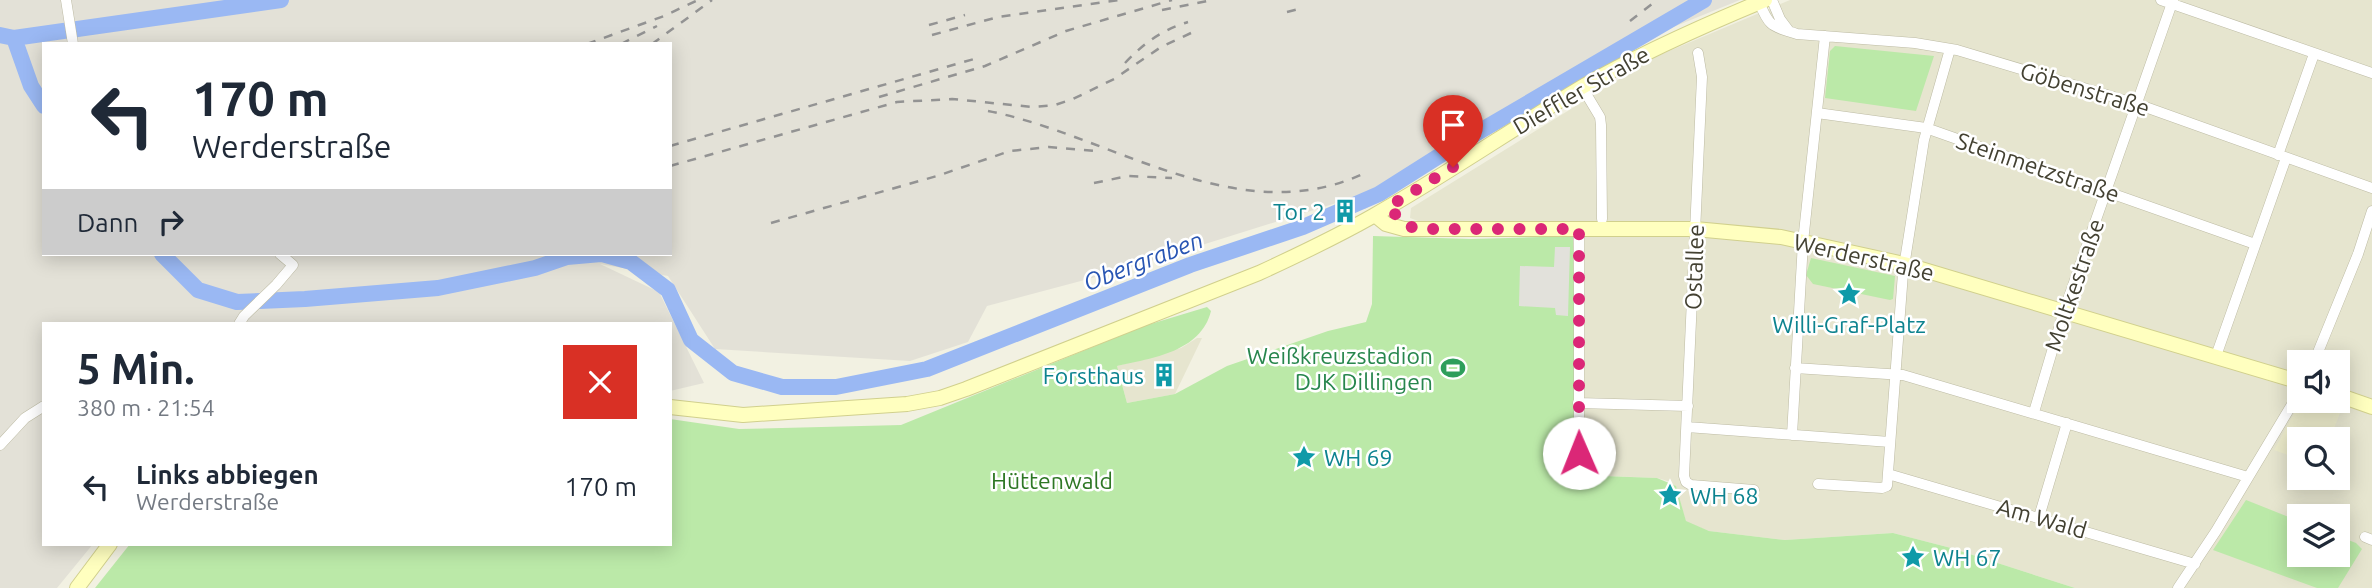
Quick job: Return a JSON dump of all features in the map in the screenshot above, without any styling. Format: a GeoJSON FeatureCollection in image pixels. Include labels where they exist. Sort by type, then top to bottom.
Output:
{"type":"FeatureCollection","features":[{"type":"Feature","properties":{"kind":"main road","name":"Dieffler Straße"},"geometry":{"type":"LineString","coordinates":[[672,407],[743,415],[907,404],[940,398],[1259,273],[1382,211],[1582,87],[1674,38],[1765,1]]}},
{"type":"Feature","properties":{"kind":"main road","name":"Werderstraße"},"geometry":{"type":"LineString","coordinates":[[1382,211],[1413,228],[1695,229],[1750,233],[1803,242],[1904,264],[2287,378]]}},
{"type":"Feature","properties":{"kind":"main road"},"geometry":{"type":"LineString","coordinates":[[2350,399],[2372,407]]}},
{"type":"Feature","properties":{"kind":"main road"},"geometry":{"type":"LineString","coordinates":[[77,588],[108,546]]}},
{"type":"Feature","properties":{"kind":"street"},"geometry":{"type":"LineString","coordinates":[[2161,0],[2372,74]]}},
{"type":"Feature","properties":{"kind":"street","name":"Göbenstraße"},"geometry":{"type":"LineString","coordinates":[[1765,1],[1775,28],[1797,34],[1915,43],[1950,49],[2137,104],[2372,188]]}},
{"type":"Feature","properties":{"kind":"street","name":"Moltkestraße"},"geometry":{"type":"LineString","coordinates":[[2034,412],[2064,311],[2173,2]]}},
{"type":"Feature","properties":{"kind":"street"},"geometry":{"type":"LineString","coordinates":[[66,5],[72,42]]}},
{"type":"Feature","properties":{"kind":"street"},"geometry":{"type":"LineString","coordinates":[[1792,435],[1803,242],[1825,36]]}},
{"type":"Feature","properties":{"kind":"street"},"geometry":{"type":"LineString","coordinates":[[1818,484],[1886,488],[1904,264],[1926,128],[1950,49]]}},
{"type":"Feature","properties":{"kind":"street","name":"Ostallee"},"geometry":{"type":"LineString","coordinates":[[1698,53],[1702,77],[1686,482],[1691,485],[1754,489]]}},
{"type":"Feature","properties":{"kind":"street"},"geometry":{"type":"LineString","coordinates":[[2216,356],[2255,244],[2314,54]]}},
{"type":"Feature","properties":{"kind":"street"},"geometry":{"type":"LineString","coordinates":[[1582,87],[1600,117],[1602,219]]}},
{"type":"Feature","properties":{"kind":"street","name":"Steinmetzstraße"},"geometry":{"type":"LineString","coordinates":[[1817,113],[1926,128],[2255,244]]}},
{"type":"Feature","properties":{"kind":"street"},"geometry":{"type":"LineString","coordinates":[[2319,350],[2358,254],[2372,211]]}},
{"type":"Feature","properties":{"kind":"street"},"geometry":{"type":"LineString","coordinates":[[1579,229],[1579,453]]}},
{"type":"Feature","properties":{"kind":"street"},"geometry":{"type":"LineString","coordinates":[[242,320],[293,265],[282,256]]}},
{"type":"Feature","properties":{"kind":"street"},"geometry":{"type":"LineString","coordinates":[[1795,368],[1895,373],[2248,477]]}},
{"type":"Feature","properties":{"kind":"street"},"geometry":{"type":"LineString","coordinates":[[1578,403],[1688,406]]}},
{"type":"Feature","properties":{"kind":"street"},"geometry":{"type":"LineString","coordinates":[[0,445],[25,418],[42,407]]}},
{"type":"Feature","properties":{"kind":"street"},"geometry":{"type":"LineString","coordinates":[[2178,588],[2287,412]]}},
{"type":"Feature","properties":{"kind":"street"},"geometry":{"type":"LineString","coordinates":[[2039,517],[2067,423]]}},
{"type":"Feature","properties":{"kind":"street"},"geometry":{"type":"LineString","coordinates":[[1687,427],[1890,442]]}},
{"type":"Feature","properties":{"kind":"street","name":"Am Wald"},"geometry":{"type":"LineString","coordinates":[[1888,474],[2195,564]]}},
{"type":"Feature","properties":{"kind":"shaded area"},"geometry":{"type":"Polygon","coordinates":[[[0,0],[1740,0],[1661,32],[1365,209],[1349,199],[1122,270],[987,306],[968,342],[910,361],[715,349],[668,276],[600,264],[659,292],[704,383],[672,391],[672,322],[42,322],[42,546],[91,546],[57,588],[0,588],[0,0]]]}},
{"type":"Feature","properties":{"kind":"shaded area"},"geometry":{"type":"Polygon","coordinates":[[[1790,0],[2372,0],[2372,588],[2075,588],[1951,548],[1893,533],[1785,540],[1709,531],[1686,522],[1676,487],[1668,481],[1657,478],[1584,475],[1585,223],[1421,222],[1410,218],[1411,208],[1655,57],[1790,0]]]}},
{"type":"Feature","properties":{"kind":"shaded area"},"geometry":{"type":"Polygon","coordinates":[[[1555,247],[1570,247],[1568,316],[1556,315],[1555,308],[1519,306],[1520,266],[1554,267],[1555,247]]]}},
{"type":"Feature","properties":{"kind":"shaded area"},"geometry":{"type":"Polygon","coordinates":[[[1197,338],[1202,338],[1175,394],[1127,403],[1117,366],[1181,348],[1197,338]]]}},
{"type":"Feature","properties":{"kind":"shaded area"},"geometry":{"type":"Polygon","coordinates":[[[2294,413],[2340,413],[2335,427],[2287,427],[2287,455],[2274,450],[2294,413]]]}},
{"type":"Feature","properties":{"kind":"green space"},"geometry":{"type":"Polygon","coordinates":[[[1835,46],[1934,56],[1916,111],[1825,98],[1830,51],[1835,46]]]}},
{"type":"Feature","properties":{"kind":"green space","name":"Hüttenwald"},"geometry":{"type":"Polygon","coordinates":[[[1373,236],[1471,239],[1573,236],[1577,475],[1657,478],[1676,486],[1686,521],[1709,531],[1785,540],[1893,533],[1951,548],[2075,588],[95,588],[128,546],[672,546],[672,419],[739,429],[901,425],[1144,326],[1207,307],[1211,311],[1206,325],[1186,344],[1159,356],[1117,366],[1127,403],[1175,394],[1227,366],[1328,331],[1366,322],[1372,304],[1373,236]]]}},
{"type":"Feature","properties":{"kind":"green space"},"geometry":{"type":"Polygon","coordinates":[[[1811,258],[1895,276],[1893,299],[1813,284],[1806,275],[1811,258]]]}},
{"type":"Feature","properties":{"kind":"green space"},"geometry":{"type":"Polygon","coordinates":[[[2246,500],[2287,516],[2287,567],[2350,567],[2350,541],[2362,549],[2338,588],[2317,588],[2213,550],[2246,500]]]}},
{"type":"Feature","properties":{"kind":"waterway"},"geometry":{"type":"LineString","coordinates":[[0,35],[14,38],[281,0]]}},
{"type":"Feature","properties":{"kind":"waterway","name":"Obergraben"},"geometry":{"type":"LineString","coordinates":[[609,256],[631,262],[668,290],[691,340],[733,373],[782,387],[836,387],[927,369],[1190,265],[1303,227],[1379,194],[1458,144],[1704,0]]}},
{"type":"Feature","properties":{"kind":"waterway","name":"Obergraben"},"geometry":{"type":"LineString","coordinates":[[14,38],[31,86],[42,103]]}},
{"type":"Feature","properties":{"kind":"waterway","name":"Obergraben"},"geometry":{"type":"LineString","coordinates":[[164,256],[198,290],[237,302],[438,288],[578,256]]}},
{"type":"Feature","properties":{"kind":"railway"},"geometry":{"type":"LineString","coordinates":[[592,42],[664,16],[698,0]]}},
{"type":"Feature","properties":{"kind":"railway"},"geometry":{"type":"LineString","coordinates":[[655,42],[712,0]]}},
{"type":"Feature","properties":{"kind":"railway"},"geometry":{"type":"LineString","coordinates":[[932,35],[998,17],[1119,0]]}},
{"type":"Feature","properties":{"kind":"railway"},"geometry":{"type":"LineString","coordinates":[[879,97],[985,66],[1066,31],[1172,0]]}},
{"type":"Feature","properties":{"kind":"railway"},"geometry":{"type":"LineString","coordinates":[[1162,10],[1213,0]]}},
{"type":"Feature","properties":{"kind":"railway"},"geometry":{"type":"LineString","coordinates":[[1630,21],[1657,0]]}},
{"type":"Feature","properties":{"kind":"railway"},"geometry":{"type":"LineString","coordinates":[[1287,12],[1299,9]]}},
{"type":"Feature","properties":{"kind":"railway"},"geometry":{"type":"LineString","coordinates":[[929,25],[965,15]]}},
{"type":"Feature","properties":{"kind":"railway"},"geometry":{"type":"LineString","coordinates":[[1125,63],[1154,38],[1188,22]]}},
{"type":"Feature","properties":{"kind":"railway"},"geometry":{"type":"LineString","coordinates":[[625,42],[657,26]]}},
{"type":"Feature","properties":{"kind":"railway"},"geometry":{"type":"LineString","coordinates":[[672,165],[897,102],[952,99],[1033,107],[1055,105],[1114,79],[1161,47],[1191,33]]}},
{"type":"Feature","properties":{"kind":"railway"},"geometry":{"type":"LineString","coordinates":[[672,145],[981,57]]}},
{"type":"Feature","properties":{"kind":"railway"},"geometry":{"type":"LineString","coordinates":[[988,111],[1034,123],[1176,174],[1224,186],[1272,192],[1319,188],[1367,172]]}},
{"type":"Feature","properties":{"kind":"railway"},"geometry":{"type":"LineString","coordinates":[[771,223],[937,176],[1010,151],[1049,147],[1096,151]]}},
{"type":"Feature","properties":{"kind":"railway"},"geometry":{"type":"LineString","coordinates":[[1094,183],[1128,176],[1172,178]]}},
{"type":"Feature","properties":{"kind":"place","name":"Tor 2"},"geometry":{"type":"Point","coordinates":[1345,211]}},
{"type":"Feature","properties":{"kind":"place","name":"Willi-Graf-Platz"},"geometry":{"type":"Point","coordinates":[1849,294]}},
{"type":"Feature","properties":{"kind":"place","name":"Weißkreuzstadion DJK Dillingen"},"geometry":{"type":"Point","coordinates":[1453,368]}},
{"type":"Feature","properties":{"kind":"place","name":"Forsthaus"},"geometry":{"type":"Point","coordinates":[1164,375]}},
{"type":"Feature","properties":{"kind":"place","name":"WH 69"},"geometry":{"type":"Point","coordinates":[1304,457]}},
{"type":"Feature","properties":{"kind":"place","name":"WH 68"},"geometry":{"type":"Point","coordinates":[1670,495]}},
{"type":"Feature","properties":{"kind":"place","name":"WH 67"},"geometry":{"type":"Point","coordinates":[1913,557]}},
{"type":"Feature","properties":{"kind":"route"},"geometry":{"type":"LineString","coordinates":[[1453,167],[1388,207],[1407,226],[1413,228],[1579,229],[1579,453]]}}]}
